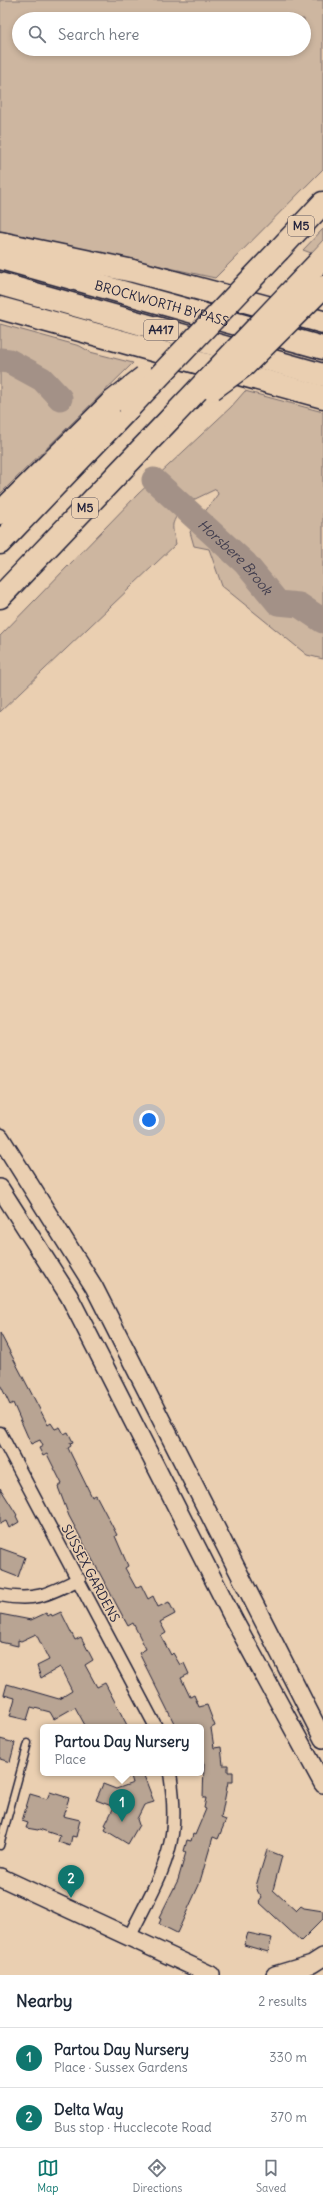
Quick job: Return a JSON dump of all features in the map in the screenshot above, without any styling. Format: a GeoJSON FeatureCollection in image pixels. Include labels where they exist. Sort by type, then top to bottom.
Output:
{"type":"FeatureCollection","features":[{"type":"Feature","properties":{"kind":"highway","name":"M5"},"geometry":{"type":"LineString","coordinates":[[0,513],[202,330],[323,203]]}},
{"type":"Feature","properties":{"kind":"highway"},"geometry":{"type":"LineString","coordinates":[[0,243],[133,272],[323,322]]}},
{"type":"Feature","properties":{"kind":"highway","name":"BROCKWORTH BYPASS"},"geometry":{"type":"LineString","coordinates":[[0,258],[323,348]]}},
{"type":"Feature","properties":{"kind":"highway","name":"M5"},"geometry":{"type":"LineString","coordinates":[[0,597],[321,259]]}},
{"type":"Feature","properties":{"kind":"highway","name":"BROCKWORTH BYPASS"},"geometry":{"type":"LineString","coordinates":[[0,284],[323,375]]}},
{"type":"Feature","properties":{"kind":"highway","name":"M5"},"geometry":{"type":"LineString","coordinates":[[171,418],[245,365],[323,287]]}},
{"type":"Feature","properties":{"kind":"highway"},"geometry":{"type":"LineString","coordinates":[[0,308],[323,397]]}},
{"type":"Feature","properties":{"kind":"highway","name":"M5"},"geometry":{"type":"LineString","coordinates":[[0,543],[121,405]]}},
{"type":"Feature","properties":{"kind":"street"},"geometry":{"type":"LineString","coordinates":[[0,1137],[94,1287],[323,1739]]}},
{"type":"Feature","properties":{"kind":"street"},"geometry":{"type":"LineString","coordinates":[[0,1188],[69,1296],[234,1620],[323,1784]]}},
{"type":"Feature","properties":{"kind":"street","name":"SUSSEX GARDENS"},"geometry":{"type":"LineString","coordinates":[[0,1433],[79,1579],[154,1724]]}},
{"type":"Feature","properties":{"kind":"street"},"geometry":{"type":"LineString","coordinates":[[0,1595],[19,1599],[32,1598],[48,1594],[79,1579]]}},
{"type":"Feature","properties":{"kind":"street"},"geometry":{"type":"LineString","coordinates":[[130,1936],[164,1865],[172,1834],[173,1799],[170,1776]]}},
{"type":"Feature","properties":{"kind":"street"},"geometry":{"type":"LineString","coordinates":[[0,1877],[130,1936],[209,1974]]}},
{"type":"Feature","properties":{"kind":"street"},"geometry":{"type":"LineString","coordinates":[[275,1975],[312,1964],[323,1957]]}},
{"type":"Feature","properties":{"kind":"lane"},"geometry":{"type":"LineString","coordinates":[[0,1846],[28,1743]]}},
{"type":"Feature","properties":{"kind":"shaded area"},"geometry":{"type":"Polygon","coordinates":[[[0,0],[323,0],[323,169],[215,278],[0,231],[0,0]]]}},
{"type":"Feature","properties":{"kind":"shaded area"},"geometry":{"type":"Polygon","coordinates":[[[323,229],[323,240],[311,253],[303,250],[323,229]]]}},
{"type":"Feature","properties":{"kind":"shaded area"},"geometry":{"type":"Polygon","coordinates":[[[0,269],[172,318],[168,322],[0,275],[0,269]]]}},
{"type":"Feature","properties":{"kind":"shaded area"},"geometry":{"type":"Polygon","coordinates":[[[0,324],[80,346],[90,352],[133,363],[0,494],[0,324]]]}},
{"type":"Feature","properties":{"kind":"shaded area"},"geometry":{"type":"Polygon","coordinates":[[[280,348],[323,360],[323,366],[276,352],[280,348]]]}},
{"type":"Feature","properties":{"kind":"shaded area"},"geometry":{"type":"Polygon","coordinates":[[[245,391],[323,412],[323,659],[307,655],[222,586],[209,549],[194,546],[190,532],[218,494],[216,489],[191,501],[185,501],[178,496],[173,502],[178,508],[178,513],[173,524],[176,544],[0,712],[0,636],[138,494],[231,407],[245,391]]]}},
{"type":"Feature","properties":{"kind":"building"},"geometry":{"type":"Polygon","coordinates":[[[0,1333],[48,1425],[51,1423],[55,1429],[60,1427],[64,1434],[68,1432],[73,1442],[70,1443],[71,1446],[68,1448],[92,1497],[96,1495],[117,1535],[115,1536],[128,1566],[125,1568],[136,1588],[141,1585],[148,1599],[153,1596],[158,1607],[169,1602],[175,1614],[160,1622],[166,1633],[161,1636],[171,1655],[173,1653],[180,1665],[184,1663],[189,1674],[181,1678],[190,1697],[194,1695],[199,1707],[207,1705],[215,1726],[211,1728],[214,1748],[221,1747],[223,1765],[228,1765],[228,1772],[233,1772],[233,1782],[228,1782],[221,1818],[226,1820],[218,1839],[213,1837],[199,1885],[177,1933],[159,1924],[161,1919],[159,1918],[178,1880],[186,1852],[184,1851],[187,1840],[191,1841],[193,1834],[195,1835],[206,1809],[204,1808],[206,1798],[203,1798],[204,1724],[174,1724],[139,1653],[146,1649],[133,1623],[128,1626],[69,1516],[58,1487],[62,1484],[47,1454],[43,1456],[39,1448],[43,1446],[40,1440],[31,1444],[13,1403],[10,1405],[0,1384],[0,1333]]]}},
{"type":"Feature","properties":{"kind":"building"},"geometry":{"type":"Polygon","coordinates":[[[0,1488],[17,1515],[16,1516],[19,1522],[9,1528],[6,1521],[0,1524],[0,1488]]]}},
{"type":"Feature","properties":{"kind":"building"},"geometry":{"type":"Polygon","coordinates":[[[0,1548],[25,1557],[18,1577],[0,1570],[0,1548]]]}},
{"type":"Feature","properties":{"kind":"building"},"geometry":{"type":"Polygon","coordinates":[[[61,1612],[75,1640],[81,1637],[93,1660],[85,1665],[97,1687],[105,1683],[126,1724],[84,1724],[75,1707],[54,1719],[50,1712],[31,1707],[27,1720],[10,1716],[15,1698],[4,1695],[7,1684],[59,1699],[72,1691],[60,1667],[41,1678],[37,1666],[49,1660],[36,1634],[21,1641],[18,1640],[18,1646],[0,1642],[0,1614],[31,1620],[46,1613],[48,1616],[51,1614],[52,1616],[61,1612]]]}},
{"type":"Feature","properties":{"kind":"building"},"geometry":{"type":"Polygon","coordinates":[[[0,1739],[15,1743],[10,1762],[0,1759],[0,1739]]]}},
{"type":"Feature","properties":{"kind":"building"},"geometry":{"type":"Polygon","coordinates":[[[131,1776],[144,1776],[154,1802],[144,1805],[137,1819],[139,1825],[128,1844],[105,1830],[107,1826],[105,1825],[114,1807],[96,1800],[103,1784],[116,1789],[133,1783],[131,1776]]]}},
{"type":"Feature","properties":{"kind":"building"},"geometry":{"type":"Polygon","coordinates":[[[50,1792],[69,1798],[63,1816],[80,1820],[76,1837],[72,1836],[70,1846],[58,1842],[60,1836],[39,1829],[26,1828],[28,1823],[22,1821],[30,1794],[47,1799],[50,1792]]]}},
{"type":"Feature","properties":{"kind":"building"},"geometry":{"type":"Polygon","coordinates":[[[267,1850],[282,1856],[273,1890],[296,1911],[301,1906],[304,1908],[323,1911],[323,1919],[301,1941],[259,1902],[262,1898],[256,1886],[267,1850]]]}},
{"type":"Feature","properties":{"kind":"building"},"geometry":{"type":"Polygon","coordinates":[[[248,1933],[272,1938],[268,1952],[244,1945],[248,1933]]]}},
{"type":"Feature","properties":{"kind":"waterway","name":"Horsbere Brook"},"geometry":{"type":"LineString","coordinates":[[0,360],[9,361],[42,379],[60,398]]}},
{"type":"Feature","properties":{"kind":"waterway","name":"Horsbere Brook"},"geometry":{"type":"LineString","coordinates":[[154,480],[245,563],[278,603],[299,605],[323,621]]}},
{"type":"Feature","properties":{"kind":"place","name":"Partou Day Nursery"},"geometry":{"type":"Point","coordinates":[122,1822]}},
{"type":"Feature","properties":{"kind":"place","name":"Delta Way"},"geometry":{"type":"Point","coordinates":[71,1898]}}]}
